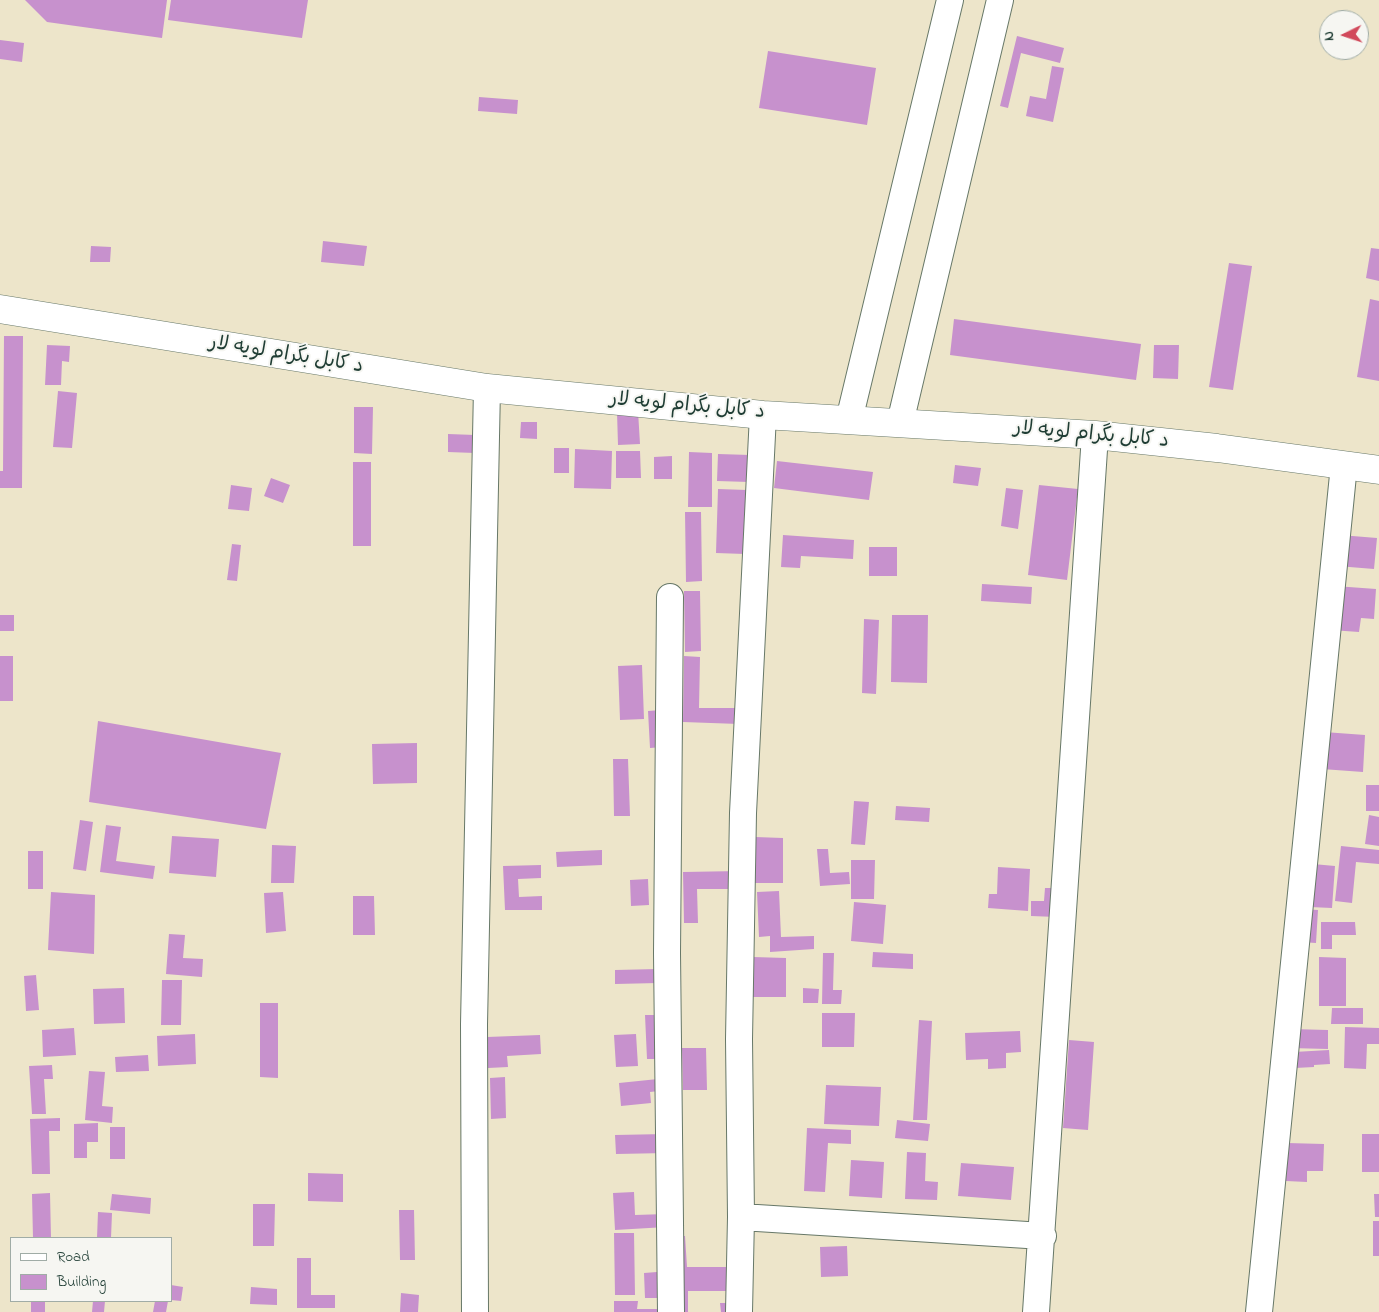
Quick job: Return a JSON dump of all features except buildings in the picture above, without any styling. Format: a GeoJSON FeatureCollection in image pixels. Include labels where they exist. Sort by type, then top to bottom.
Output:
{"type":"FeatureCollection","features":[{"type":"Feature","properties":{"kind":"highway","name":"د کابل بگرام لویه لار"},"geometry":{"type":"LineString","coordinates":[[0,309],[487,388],[763,415],[1095,435],[1217,448],[1379,470]]}},
{"type":"Feature","properties":{"kind":"street"},"geometry":{"type":"LineString","coordinates":[[849,420],[950,0]]}},
{"type":"Feature","properties":{"kind":"street"},"geometry":{"type":"LineString","coordinates":[[900,423],[1000,0]]}},
{"type":"Feature","properties":{"kind":"street"},"geometry":{"type":"LineString","coordinates":[[475,1312],[474,1024],[487,388]]}},
{"type":"Feature","properties":{"kind":"street"},"geometry":{"type":"LineString","coordinates":[[739,1312],[741,1217],[739,1039],[743,813],[763,415]]}},
{"type":"Feature","properties":{"kind":"street"},"geometry":{"type":"LineString","coordinates":[[1036,1312],[1043,1236],[1095,435]]}},
{"type":"Feature","properties":{"kind":"street"},"geometry":{"type":"LineString","coordinates":[[1259,1312],[1344,465]]}},
{"type":"Feature","properties":{"kind":"street"},"geometry":{"type":"LineString","coordinates":[[670,598],[667,953],[671,1312]]}},
{"type":"Feature","properties":{"kind":"street"},"geometry":{"type":"LineString","coordinates":[[741,1217],[1043,1236]]}}]}
